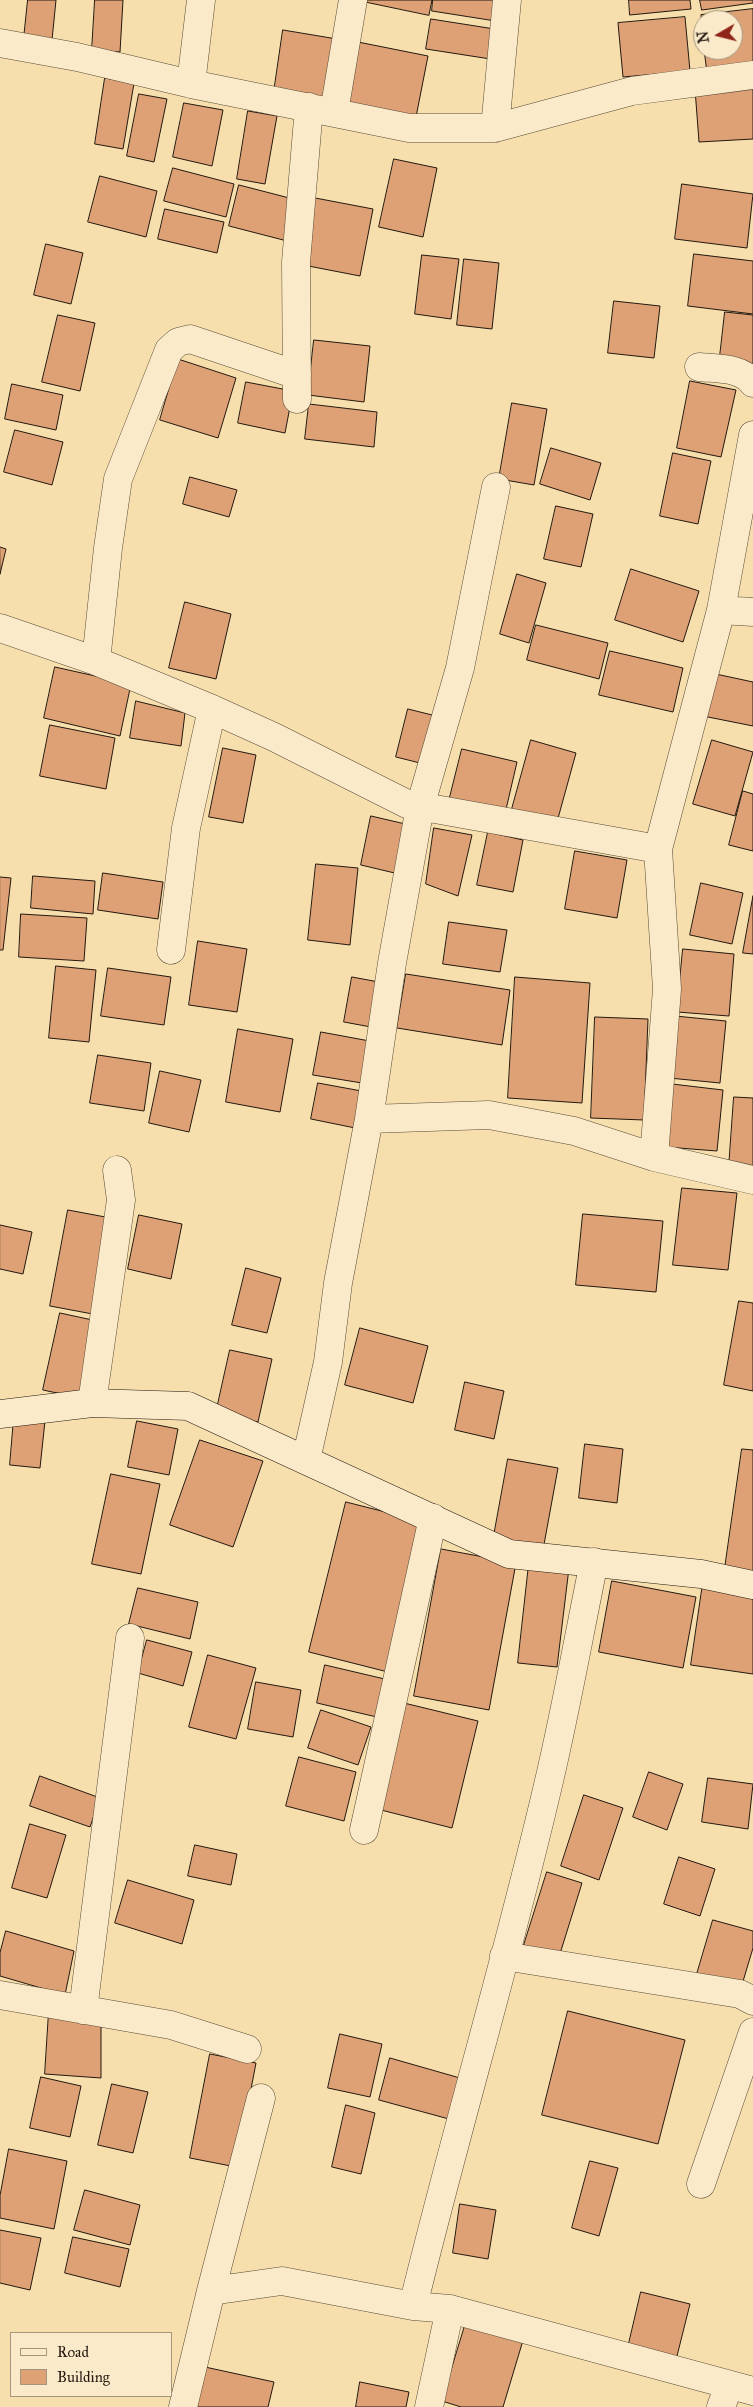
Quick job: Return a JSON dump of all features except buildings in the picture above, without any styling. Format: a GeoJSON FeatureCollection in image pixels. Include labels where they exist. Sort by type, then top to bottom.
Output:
{"type":"FeatureCollection","features":[{"type":"Feature","properties":{"kind":"street"},"geometry":{"type":"LineString","coordinates":[[191,84],[201,0]]}},
{"type":"Feature","properties":{"kind":"street"},"geometry":{"type":"LineString","coordinates":[[96,661],[108,548],[118,479],[169,350],[178,342],[190,339],[297,387],[296,262],[322,110],[353,0]]}},
{"type":"Feature","properties":{"kind":"street"},"geometry":{"type":"LineString","coordinates":[[495,128],[507,0]]}},
{"type":"Feature","properties":{"kind":"street"},"geometry":{"type":"LineString","coordinates":[[0,43],[77,57],[191,84],[409,128],[495,128],[632,91],[753,75]]}},
{"type":"Feature","properties":{"kind":"street"},"geometry":{"type":"LineString","coordinates":[[700,367],[736,371],[748,376],[753,382]]}},
{"type":"Feature","properties":{"kind":"street"},"geometry":{"type":"LineString","coordinates":[[654,1157],[667,989],[658,849],[721,610],[753,435]]}},
{"type":"Feature","properties":{"kind":"street"},"geometry":{"type":"LineString","coordinates":[[306,1460],[328,1362],[338,1283],[369,1119],[392,963],[420,807],[460,668],[496,487]]}},
{"type":"Feature","properties":{"kind":"street"},"geometry":{"type":"LineString","coordinates":[[721,610],[753,612]]}},
{"type":"Feature","properties":{"kind":"street"},"geometry":{"type":"LineString","coordinates":[[0,628],[96,661],[212,709],[274,737],[407,804],[658,849]]}},
{"type":"Feature","properties":{"kind":"street"},"geometry":{"type":"LineString","coordinates":[[171,950],[186,828],[212,709]]}},
{"type":"Feature","properties":{"kind":"street"},"geometry":{"type":"LineString","coordinates":[[369,1119],[489,1115],[574,1131],[654,1157],[753,1180]]}},
{"type":"Feature","properties":{"kind":"street"},"geometry":{"type":"LineString","coordinates":[[92,1403],[121,1200],[117,1170]]}},
{"type":"Feature","properties":{"kind":"street"},"geometry":{"type":"LineString","coordinates":[[0,1414],[92,1403],[188,1406],[509,1554],[701,1574],[753,1585]]}},
{"type":"Feature","properties":{"kind":"street"},"geometry":{"type":"LineString","coordinates":[[364,1830],[433,1518]]}},
{"type":"Feature","properties":{"kind":"street"},"geometry":{"type":"LineString","coordinates":[[413,2306],[445,2172],[504,1956],[549,1780],[594,1562]]}},
{"type":"Feature","properties":{"kind":"street"},"geometry":{"type":"LineString","coordinates":[[83,2010],[130,1638]]}},
{"type":"Feature","properties":{"kind":"street"},"geometry":{"type":"LineString","coordinates":[[504,1956],[740,1994],[753,2000]]}},
{"type":"Feature","properties":{"kind":"street"},"geometry":{"type":"LineString","coordinates":[[0,1995],[171,2025],[247,2049]]}},
{"type":"Feature","properties":{"kind":"street"},"geometry":{"type":"LineString","coordinates":[[701,2184],[753,2032]]}},
{"type":"Feature","properties":{"kind":"street"},"geometry":{"type":"LineString","coordinates":[[183,2407],[261,2098]]}},
{"type":"Feature","properties":{"kind":"street"},"geometry":{"type":"LineString","coordinates":[[211,2291],[282,2281],[413,2306],[450,2309],[735,2394]]}},
{"type":"Feature","properties":{"kind":"street"},"geometry":{"type":"LineString","coordinates":[[429,2407],[450,2309]]}}]}
